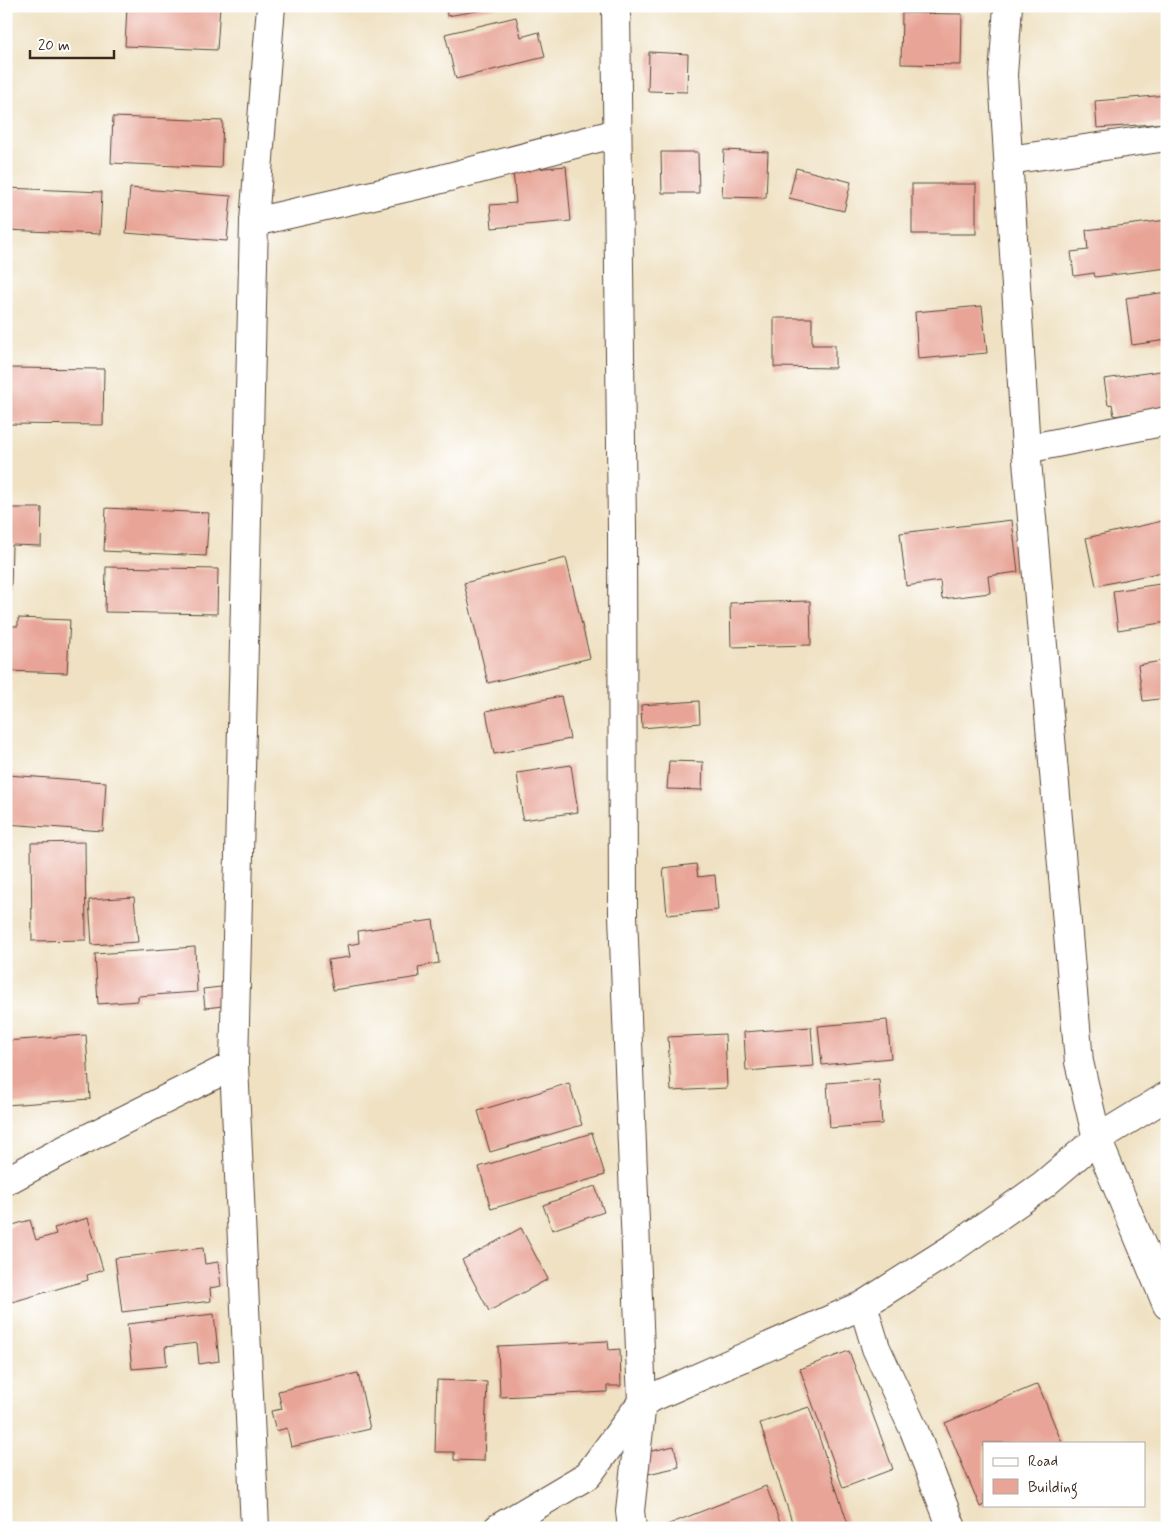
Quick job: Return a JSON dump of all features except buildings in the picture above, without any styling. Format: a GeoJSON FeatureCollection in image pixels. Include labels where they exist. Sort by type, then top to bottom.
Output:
{"type":"FeatureCollection","features":[{"type":"Feature","properties":{"kind":"street"},"geometry":{"type":"LineString","coordinates":[[255,1528],[234,1065],[254,222],[271,6]]}},
{"type":"Feature","properties":{"kind":"street"},"geometry":{"type":"LineString","coordinates":[[616,6],[622,530],[623,915],[642,1402],[630,1511],[632,1528]]}},
{"type":"Feature","properties":{"kind":"street"},"geometry":{"type":"LineString","coordinates":[[1008,6],[1003,75],[1026,449],[1079,1062],[1097,1139],[1167,1305]]}},
{"type":"Feature","properties":{"kind":"street"},"geometry":{"type":"LineString","coordinates":[[254,222],[426,183],[617,133]]}},
{"type":"Feature","properties":{"kind":"street"},"geometry":{"type":"LineString","coordinates":[[1008,160],[1167,137]]}},
{"type":"Feature","properties":{"kind":"street"},"geometry":{"type":"LineString","coordinates":[[1026,449],[1167,421]]}},
{"type":"Feature","properties":{"kind":"street"},"geometry":{"type":"LineString","coordinates":[[6,1181],[234,1065]]}},
{"type":"Feature","properties":{"kind":"street"},"geometry":{"type":"LineString","coordinates":[[498,1528],[588,1475],[642,1402],[863,1305],[956,1246],[1043,1185],[1097,1139],[1167,1096]]}},
{"type":"Feature","properties":{"kind":"street"},"geometry":{"type":"LineString","coordinates":[[863,1305],[876,1348],[914,1430],[952,1528]]}}]}
